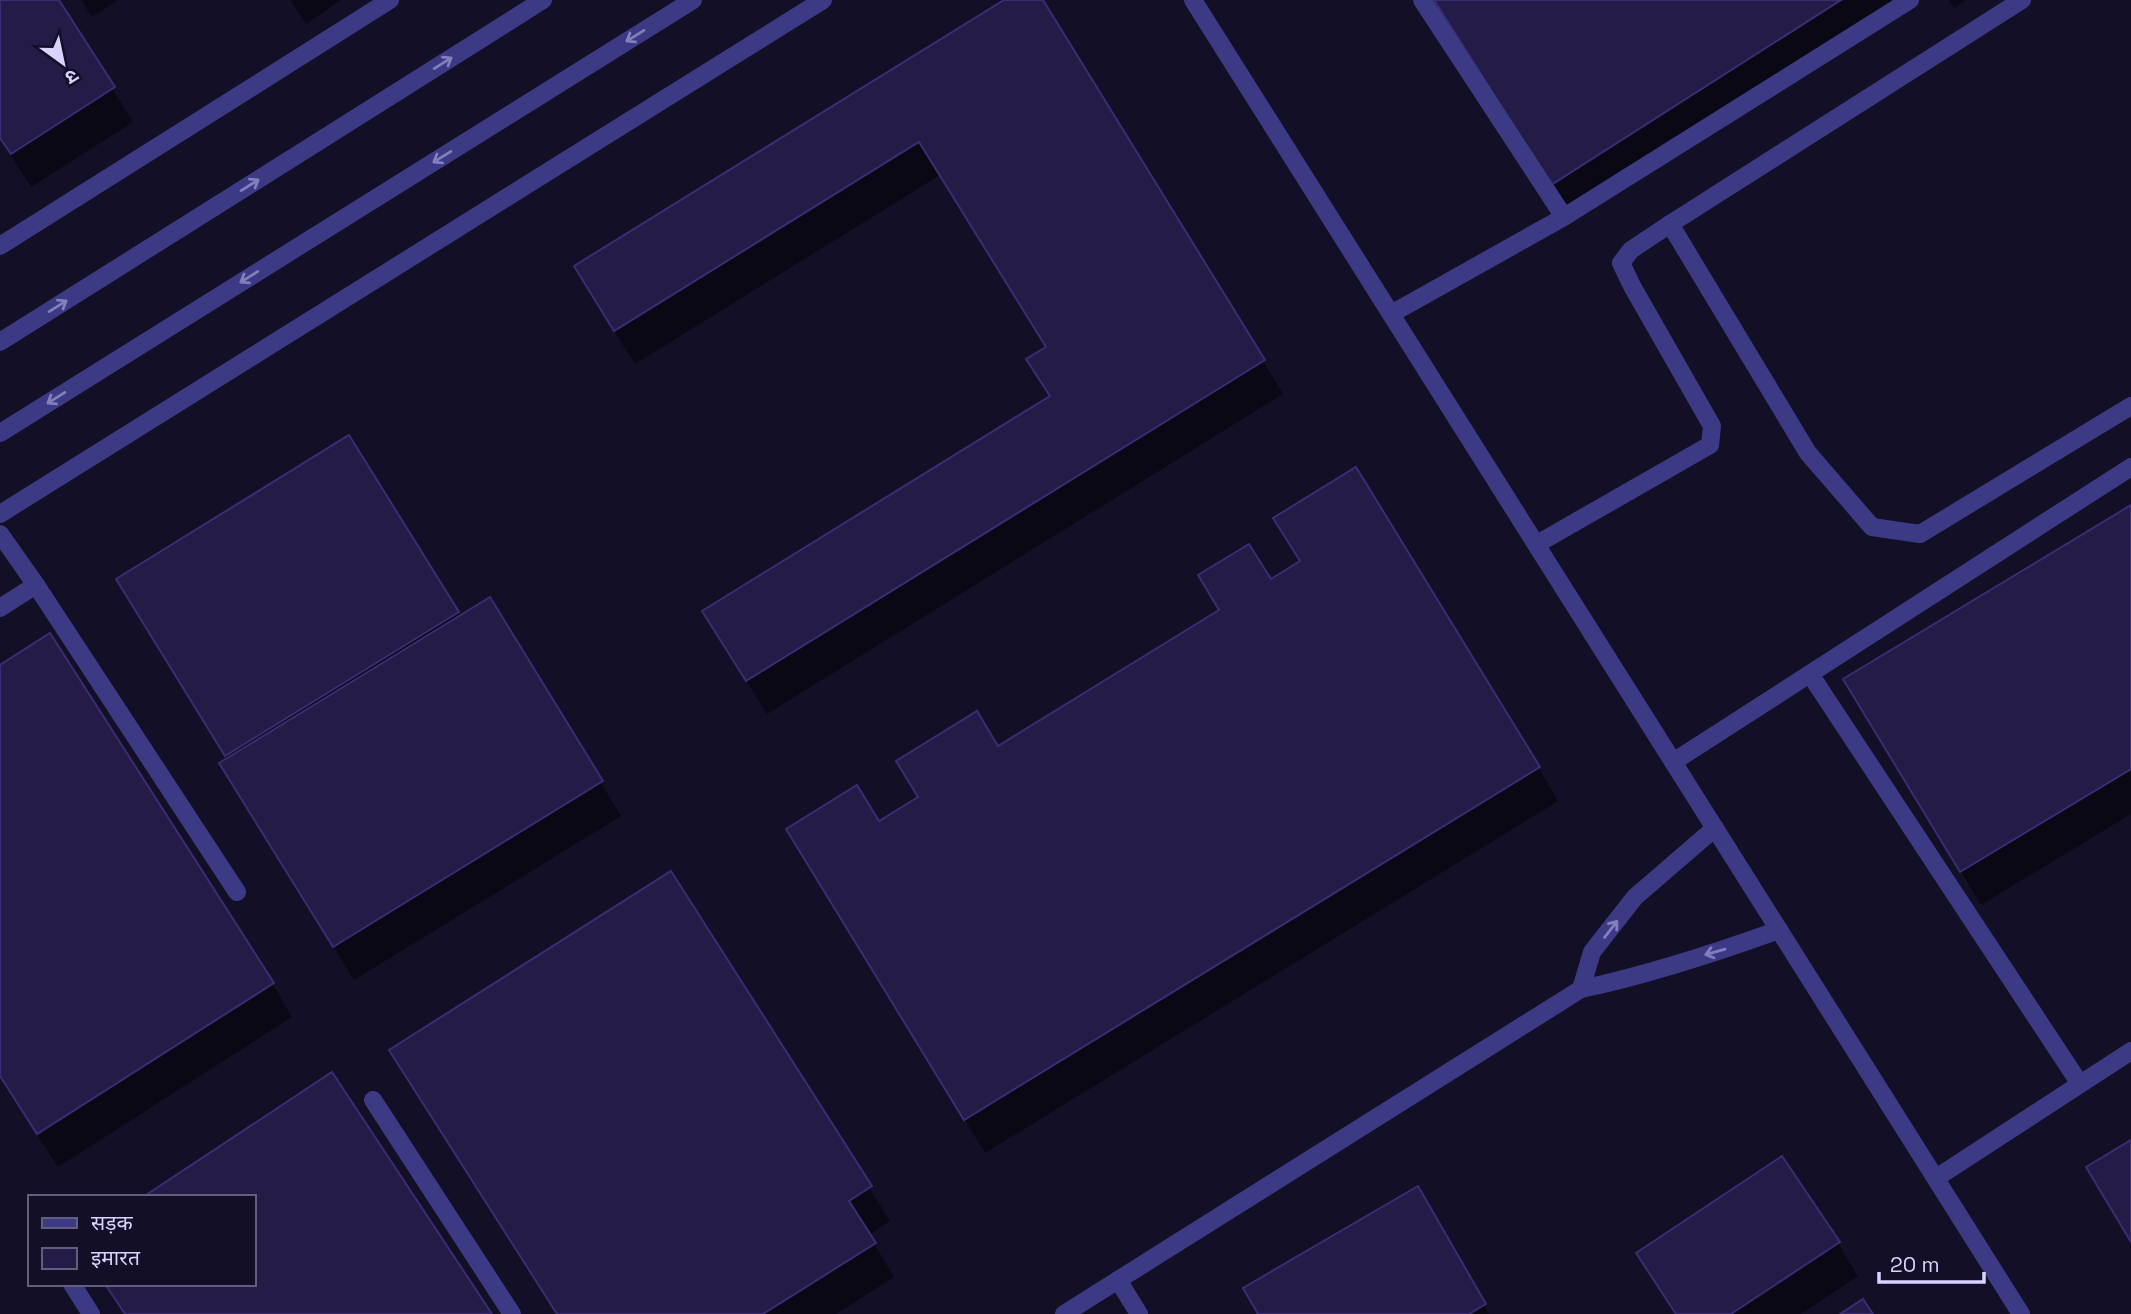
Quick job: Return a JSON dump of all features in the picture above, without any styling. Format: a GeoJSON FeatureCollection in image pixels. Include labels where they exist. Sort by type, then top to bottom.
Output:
{"type":"FeatureCollection","features":[{"type":"Feature","properties":{"kind":"street"},"geometry":{"type":"LineString","coordinates":[[0,246],[390,0]]}},
{"type":"Feature","properties":{"kind":"street"},"geometry":{"type":"LineString","coordinates":[[0,342],[543,0]]}},
{"type":"Feature","properties":{"kind":"street"},"geometry":{"type":"LineString","coordinates":[[0,433],[693,0]]}},
{"type":"Feature","properties":{"kind":"street"},"geometry":{"type":"LineString","coordinates":[[0,514],[823,0]]}},
{"type":"Feature","properties":{"kind":"street"},"geometry":{"type":"LineString","coordinates":[[1193,0],[2021,1314]]}},
{"type":"Feature","properties":{"kind":"street"},"geometry":{"type":"LineString","coordinates":[[1422,0],[1564,217]]}},
{"type":"Feature","properties":{"kind":"street"},"geometry":{"type":"LineString","coordinates":[[1391,314],[1564,217],[1910,0]]}},
{"type":"Feature","properties":{"kind":"street"},"geometry":{"type":"LineString","coordinates":[[1536,544],[1710,445],[1712,426],[1621,263],[1631,250],[2022,0]]}},
{"type":"Feature","properties":{"kind":"street"},"geometry":{"type":"LineString","coordinates":[[1670,224],[1808,453],[1872,527],[1920,534],[2131,406]]}},
{"type":"Feature","properties":{"kind":"street"},"geometry":{"type":"LineString","coordinates":[[1673,762],[2131,467]]}},
{"type":"Feature","properties":{"kind":"street"},"geometry":{"type":"LineString","coordinates":[[0,534],[237,892]]}},
{"type":"Feature","properties":{"kind":"street"},"geometry":{"type":"LineString","coordinates":[[0,608],[36,585]]}},
{"type":"Feature","properties":{"kind":"street"},"geometry":{"type":"LineString","coordinates":[[1810,674],[2080,1084]]}},
{"type":"Feature","properties":{"kind":"street"},"geometry":{"type":"LineString","coordinates":[[1581,989],[1592,952],[1635,897],[1715,828]]}},
{"type":"Feature","properties":{"kind":"street"},"geometry":{"type":"LineString","coordinates":[[1064,1314],[1581,989],[1623,980],[1780,930]]}},
{"type":"Feature","properties":{"kind":"street"},"geometry":{"type":"LineString","coordinates":[[1936,1178],[2131,1051]]}},
{"type":"Feature","properties":{"kind":"street"},"geometry":{"type":"LineString","coordinates":[[373,1100],[512,1314]]}},
{"type":"Feature","properties":{"kind":"street"},"geometry":{"type":"LineString","coordinates":[[1118,1280],[1139,1314]]}},
{"type":"Feature","properties":{"kind":"street"},"geometry":{"type":"LineString","coordinates":[[73,1286],[91,1314]]}},
{"type":"Feature","properties":{"kind":"building"},"geometry":{"type":"Polygon","coordinates":[[[0,0],[59,0],[115,87],[11,154],[0,138],[0,0]]]}},
{"type":"Feature","properties":{"kind":"building"},"geometry":{"type":"Polygon","coordinates":[[[1004,0],[1043,0],[1265,360],[746,681],[702,611],[1050,396],[1026,359],[1046,347],[919,142],[614,331],[574,266],[1004,0]]]}},
{"type":"Feature","properties":{"kind":"building"},"geometry":{"type":"Polygon","coordinates":[[[1434,0],[1841,0],[1551,185],[1434,0]]]}},
{"type":"Feature","properties":{"kind":"building"},"geometry":{"type":"Polygon","coordinates":[[[349,435],[459,612],[225,756],[116,579],[349,435]]]}},
{"type":"Feature","properties":{"kind":"building"},"geometry":{"type":"Polygon","coordinates":[[[1356,467],[1540,767],[964,1120],[786,829],[857,785],[879,821],[918,797],[896,761],[977,711],[998,746],[1219,610],[1198,575],[1249,544],[1271,579],[1300,561],[1273,518],[1356,467]]]}},
{"type":"Feature","properties":{"kind":"building"},"geometry":{"type":"Polygon","coordinates":[[[2131,505],[2131,769],[1960,872],[1843,679],[2131,505]]]}},
{"type":"Feature","properties":{"kind":"building"},"geometry":{"type":"Polygon","coordinates":[[[490,597],[603,781],[333,947],[219,763],[490,597]]]}},
{"type":"Feature","properties":{"kind":"building"},"geometry":{"type":"Polygon","coordinates":[[[50,633],[274,983],[37,1134],[0,1076],[0,665],[50,633]]]}},
{"type":"Feature","properties":{"kind":"building"},"geometry":{"type":"Polygon","coordinates":[[[671,871],[872,1186],[849,1201],[876,1243],[763,1314],[557,1314],[389,1050],[671,871]]]}},
{"type":"Feature","properties":{"kind":"building"},"geometry":{"type":"Polygon","coordinates":[[[332,1072],[492,1314],[125,1314],[106,1286],[256,1286],[256,1195],[146,1195],[332,1072]]]}},
{"type":"Feature","properties":{"kind":"building"},"geometry":{"type":"Polygon","coordinates":[[[2131,1140],[2131,1242],[2086,1167],[2131,1140]]]}},
{"type":"Feature","properties":{"kind":"building"},"geometry":{"type":"Polygon","coordinates":[[[1782,1156],[1840,1242],[1731,1314],[1676,1314],[1636,1253],[1782,1156]]]}},
{"type":"Feature","properties":{"kind":"building"},"geometry":{"type":"Polygon","coordinates":[[[1418,1186],[1486,1304],[1469,1314],[1258,1314],[1243,1288],[1418,1186]]]}},
{"type":"Feature","properties":{"kind":"building"},"geometry":{"type":"Polygon","coordinates":[[[1863,1299],[1873,1314],[1840,1314],[1863,1299]]]}}]}
